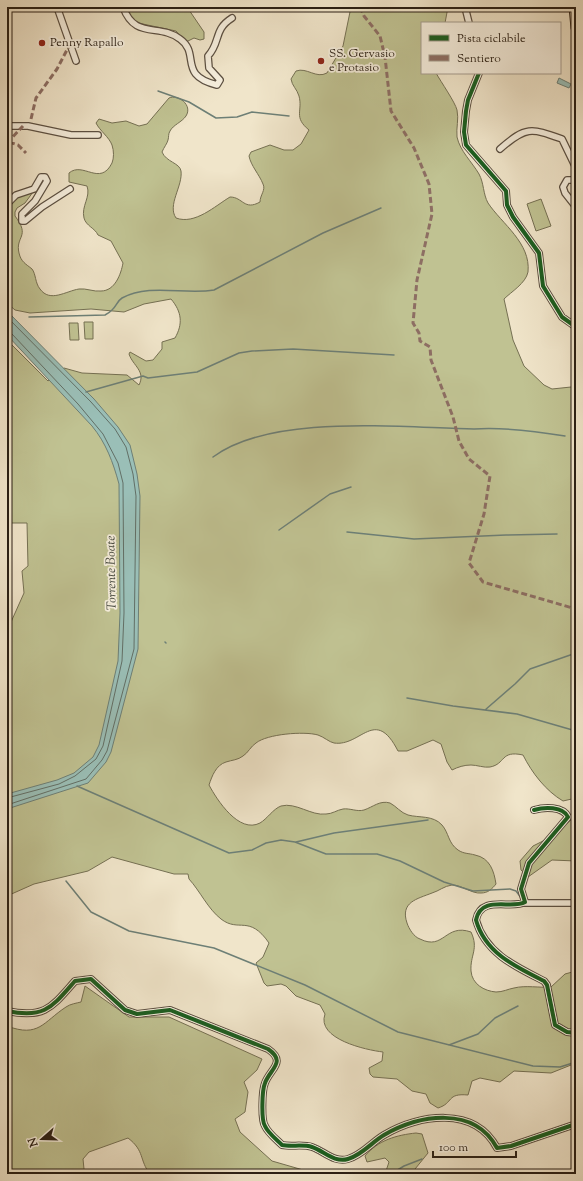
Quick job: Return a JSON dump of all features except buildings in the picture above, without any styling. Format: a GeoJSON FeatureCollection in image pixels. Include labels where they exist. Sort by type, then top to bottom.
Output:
{"type":"FeatureCollection","features":[{"type":"Feature","properties":{"kind":"main road"},"geometry":{"type":"LineString","coordinates":[[574,7],[576,28]]}},
{"type":"Feature","properties":{"kind":"street"},"geometry":{"type":"LineString","coordinates":[[57,7],[76,61]]}},
{"type":"Feature","properties":{"kind":"street"},"geometry":{"type":"LineString","coordinates":[[122,7],[127,18],[138,28],[175,35],[182,40],[189,50],[190,65],[194,73],[202,79],[217,85],[220,80],[209,68],[208,56],[215,47],[220,28],[232,18]]}},
{"type":"Feature","properties":{"kind":"street"},"geometry":{"type":"LineString","coordinates":[[465,7],[469,22]]}},
{"type":"Feature","properties":{"kind":"street"},"geometry":{"type":"LineString","coordinates":[[480,74],[468,100],[464,132],[466,145],[506,190],[507,205],[539,253],[543,286],[562,317],[576,327]]}},
{"type":"Feature","properties":{"kind":"street"},"geometry":{"type":"LineString","coordinates":[[28,126],[31,119]]}},
{"type":"Feature","properties":{"kind":"street"},"geometry":{"type":"LineString","coordinates":[[7,126],[28,126],[71,135],[98,135]]}},
{"type":"Feature","properties":{"kind":"street"},"geometry":{"type":"LineString","coordinates":[[500,149],[522,132],[532,130],[546,133],[562,139],[576,168]]}},
{"type":"Feature","properties":{"kind":"street"},"geometry":{"type":"LineString","coordinates":[[7,204],[16,195],[34,189],[41,177],[45,177],[47,181],[40,193],[22,214],[22,221],[24,221],[42,207],[70,189]]}},
{"type":"Feature","properties":{"kind":"street"},"geometry":{"type":"LineString","coordinates":[[576,180],[567,180],[563,187],[565,193],[576,207]]}},
{"type":"Feature","properties":{"kind":"street"},"geometry":{"type":"LineString","coordinates":[[524,903],[521,889],[529,863],[568,817],[565,813],[551,807],[542,807],[534,810]]}},
{"type":"Feature","properties":{"kind":"street"},"geometry":{"type":"LineString","coordinates":[[576,903],[497,903],[480,911],[476,917],[476,922],[486,941],[504,960],[544,981],[549,989],[552,1020],[555,1025],[567,1032],[576,1033]]}},
{"type":"Feature","properties":{"kind":"street"},"geometry":{"type":"LineString","coordinates":[[7,1011],[40,1013],[51,1008],[75,981],[91,979],[125,1010],[137,1014],[170,1010],[268,1049],[274,1053],[277,1060],[273,1071],[265,1083],[262,1118],[265,1127],[282,1145],[290,1147],[310,1147],[334,1159],[348,1159],[359,1154],[384,1135],[425,1119],[441,1118],[473,1123],[485,1132],[497,1148],[511,1146],[576,1124]]}},
{"type":"Feature","properties":{"kind":"green space"},"geometry":{"type":"Polygon","coordinates":[[[125,7],[187,7],[204,32],[204,39],[200,40],[194,38],[186,42],[176,31],[138,23],[129,15],[125,7]]]}},
{"type":"Feature","properties":{"kind":"green space"},"geometry":{"type":"Polygon","coordinates":[[[351,7],[448,7],[445,22],[421,22],[421,74],[437,74],[451,97],[457,110],[457,137],[461,147],[479,174],[488,203],[514,234],[525,252],[528,262],[527,276],[521,284],[504,299],[513,340],[524,366],[544,385],[552,389],[571,387],[576,390],[576,798],[563,801],[557,797],[545,787],[535,775],[523,755],[510,754],[499,763],[490,767],[468,765],[452,770],[447,762],[441,744],[433,740],[407,751],[398,751],[390,738],[382,731],[375,730],[344,743],[330,742],[318,735],[304,733],[268,737],[254,744],[241,757],[223,763],[217,768],[209,785],[223,807],[237,820],[244,824],[252,825],[260,823],[278,807],[287,805],[315,813],[326,814],[343,809],[359,811],[364,810],[383,802],[392,804],[408,815],[426,817],[438,822],[442,825],[450,841],[458,850],[464,853],[473,854],[488,862],[494,874],[496,884],[490,890],[481,893],[452,885],[444,887],[411,902],[406,910],[405,916],[410,930],[414,935],[428,942],[434,942],[455,931],[462,930],[471,932],[474,943],[471,965],[472,976],[479,986],[496,992],[523,987],[551,987],[565,974],[576,971],[576,1063],[551,1073],[514,1071],[500,1082],[480,1078],[472,1081],[468,1095],[456,1095],[446,1104],[438,1108],[430,1103],[426,1094],[412,1091],[397,1079],[373,1077],[370,1074],[369,1068],[382,1061],[383,1052],[355,1046],[344,1042],[335,1036],[328,1030],[324,1023],[325,1014],[320,1005],[296,996],[286,986],[281,984],[267,986],[264,983],[256,963],[263,957],[269,943],[256,929],[250,926],[233,925],[227,923],[216,915],[189,879],[188,874],[174,874],[112,857],[88,871],[34,884],[7,896],[7,631],[24,593],[22,571],[28,566],[27,523],[7,523],[7,340],[48,381],[64,368],[82,373],[127,375],[139,385],[141,380],[140,372],[129,354],[130,352],[146,361],[153,360],[162,349],[162,342],[175,338],[178,333],[180,318],[175,304],[171,299],[144,304],[124,312],[91,309],[30,313],[15,310],[7,303],[7,208],[22,190],[30,187],[33,192],[25,203],[17,208],[15,212],[15,216],[22,228],[22,236],[18,247],[22,261],[32,269],[38,287],[44,293],[53,296],[79,289],[98,291],[106,290],[114,285],[119,277],[123,263],[111,241],[98,235],[85,221],[83,214],[88,194],[87,186],[69,182],[69,173],[74,170],[97,174],[107,170],[112,163],[114,154],[112,145],[96,123],[99,119],[112,123],[126,121],[139,126],[147,124],[169,98],[173,97],[184,101],[188,108],[188,112],[186,116],[170,131],[168,141],[162,152],[180,168],[181,171],[180,183],[173,207],[176,218],[190,219],[197,217],[230,197],[250,205],[255,204],[260,202],[264,186],[251,163],[249,156],[251,152],[270,145],[284,150],[293,150],[301,144],[309,130],[301,121],[299,96],[292,84],[291,79],[296,71],[300,70],[319,75],[327,73],[343,46],[351,7]]]}},
{"type":"Feature","properties":{"kind":"green space"},"geometry":{"type":"Polygon","coordinates":[[[541,199],[551,226],[536,231],[527,204],[541,199]]]}},
{"type":"Feature","properties":{"kind":"green space"},"geometry":{"type":"Polygon","coordinates":[[[84,322],[93,322],[93,339],[85,339],[84,322]]]}},
{"type":"Feature","properties":{"kind":"green space"},"geometry":{"type":"Polygon","coordinates":[[[69,323],[78,323],[79,340],[70,340],[69,323]]]}},
{"type":"Feature","properties":{"kind":"green space"},"geometry":{"type":"Polygon","coordinates":[[[576,816],[576,861],[552,860],[528,877],[521,870],[520,861],[533,846],[549,838],[576,816]]]}},
{"type":"Feature","properties":{"kind":"green space"},"geometry":{"type":"Polygon","coordinates":[[[85,986],[129,1017],[169,1017],[262,1059],[257,1070],[244,1082],[248,1092],[245,1112],[235,1119],[240,1132],[272,1161],[317,1174],[150,1174],[144,1164],[140,1151],[128,1138],[89,1152],[83,1159],[84,1169],[81,1174],[7,1174],[7,1026],[26,1030],[40,1027],[68,1006],[81,1002],[85,986]]]}},
{"type":"Feature","properties":{"kind":"green space"},"geometry":{"type":"Polygon","coordinates":[[[416,1133],[422,1134],[428,1153],[411,1174],[385,1174],[389,1162],[385,1158],[367,1162],[365,1156],[370,1150],[382,1142],[402,1135],[416,1133]]]}},
{"type":"Feature","properties":{"kind":"water"},"geometry":{"type":"Polygon","coordinates":[[[559,78],[571,84],[569,88],[557,83],[559,78]]]}},
{"type":"Feature","properties":{"kind":"water"},"geometry":{"type":"Polygon","coordinates":[[[7,311],[94,399],[118,427],[130,445],[137,474],[140,496],[138,649],[111,752],[106,762],[88,783],[7,809],[7,794],[57,780],[74,773],[93,757],[99,745],[118,661],[120,613],[119,484],[112,460],[92,426],[7,335],[7,311]]]}},
{"type":"Feature","properties":{"kind":"waterway"},"geometry":{"type":"LineString","coordinates":[[158,91],[189,102],[216,118],[237,117],[252,112],[289,116]]}},
{"type":"Feature","properties":{"kind":"waterway"},"geometry":{"type":"LineString","coordinates":[[29,317],[105,315],[113,309],[122,298],[144,291],[214,290],[323,233],[381,208]]}},
{"type":"Feature","properties":{"kind":"waterway"},"geometry":{"type":"LineString","coordinates":[[86,392],[143,376],[148,378],[197,372],[239,353],[252,351],[293,349],[394,355]]}},
{"type":"Feature","properties":{"kind":"waterway"},"geometry":{"type":"LineString","coordinates":[[213,457],[238,443],[269,434],[339,426],[509,429],[565,436]]}},
{"type":"Feature","properties":{"kind":"waterway"},"geometry":{"type":"LineString","coordinates":[[279,530],[330,494],[351,487]]}},
{"type":"Feature","properties":{"kind":"waterway"},"geometry":{"type":"LineString","coordinates":[[347,532],[414,539],[557,534]]}},
{"type":"Feature","properties":{"kind":"waterway"},"geometry":{"type":"LineString","coordinates":[[485,710],[530,669],[576,653]]}},
{"type":"Feature","properties":{"kind":"waterway"},"geometry":{"type":"LineString","coordinates":[[407,698],[453,706],[517,714],[576,731]]}},
{"type":"Feature","properties":{"kind":"waterway"},"geometry":{"type":"LineString","coordinates":[[77,786],[229,853],[252,850],[266,843],[281,840],[295,842],[326,854],[377,854],[400,861],[444,882],[473,891],[510,889],[516,891],[522,899]]}},
{"type":"Feature","properties":{"kind":"waterway"},"geometry":{"type":"LineString","coordinates":[[296,842],[334,833],[428,820]]}},
{"type":"Feature","properties":{"kind":"waterway"},"geometry":{"type":"LineString","coordinates":[[66,881],[91,912],[129,931],[214,948],[305,985],[398,1032],[533,1066],[560,1067],[576,1062]]}},
{"type":"Feature","properties":{"kind":"waterway"},"geometry":{"type":"LineString","coordinates":[[537,906],[576,906]]}},
{"type":"Feature","properties":{"kind":"waterway"},"geometry":{"type":"LineString","coordinates":[[449,1045],[478,1034],[495,1018],[518,1006]]}},
{"type":"Feature","properties":{"kind":"waterway"},"geometry":{"type":"LineString","coordinates":[[391,1174],[404,1166],[422,1159]]}},
{"type":"Feature","properties":{"kind":"marked path"},"geometry":{"type":"LineString","coordinates":[[360,7],[364,16],[380,36],[385,57],[391,111],[414,148],[429,184],[432,214],[417,280],[413,323],[419,333],[420,341],[430,347],[431,360],[453,417],[459,441],[469,459],[490,476],[484,514],[469,563],[483,582],[576,609]]}},
{"type":"Feature","properties":{"kind":"marked path"},"geometry":{"type":"LineString","coordinates":[[31,119],[36,98],[57,69],[69,46]]}},
{"type":"Feature","properties":{"kind":"marked path"},"geometry":{"type":"LineString","coordinates":[[7,143],[23,126]]}},
{"type":"Feature","properties":{"kind":"marked path"},"geometry":{"type":"LineString","coordinates":[[9,142],[18,145],[26,153]]}},
{"type":"Feature","properties":{"kind":"cycle path"},"geometry":{"type":"LineString","coordinates":[[479,74],[468,100],[466,111],[464,132],[466,145],[506,191],[507,205],[513,217],[539,253],[543,286],[562,317],[576,327]]}},
{"type":"Feature","properties":{"kind":"cycle path"},"geometry":{"type":"LineString","coordinates":[[534,810],[543,808],[558,809],[566,813],[568,817],[529,863],[521,889],[525,902],[513,905],[498,904],[484,907],[479,912],[476,920],[480,932],[494,950],[503,958],[544,981],[547,985],[555,1025],[567,1032],[576,1033]]}},
{"type":"Feature","properties":{"kind":"cycle path"},"geometry":{"type":"LineString","coordinates":[[7,1011],[30,1013],[47,1009],[60,998],[75,981],[91,979],[125,1010],[137,1014],[170,1010],[268,1049],[274,1054],[277,1062],[276,1066],[267,1078],[264,1087],[262,1112],[266,1129],[282,1145],[312,1147],[329,1156],[343,1160],[353,1157],[384,1135],[398,1128],[429,1119],[445,1118],[460,1120],[475,1125],[487,1134],[497,1148],[511,1146],[576,1124]]}},
{"type":"Feature","properties":{"kind":"place","name":"Penny Rapallo"},"geometry":{"type":"Point","coordinates":[42,43]}},
{"type":"Feature","properties":{"kind":"place","name":"SS. Gervasio e Protasio"},"geometry":{"type":"Point","coordinates":[321,61]}},
{"type":"Feature","properties":{"kind":"water label","name":"Torrente Boate"},"geometry":{"type":"Point","coordinates":[112,573]}}]}
